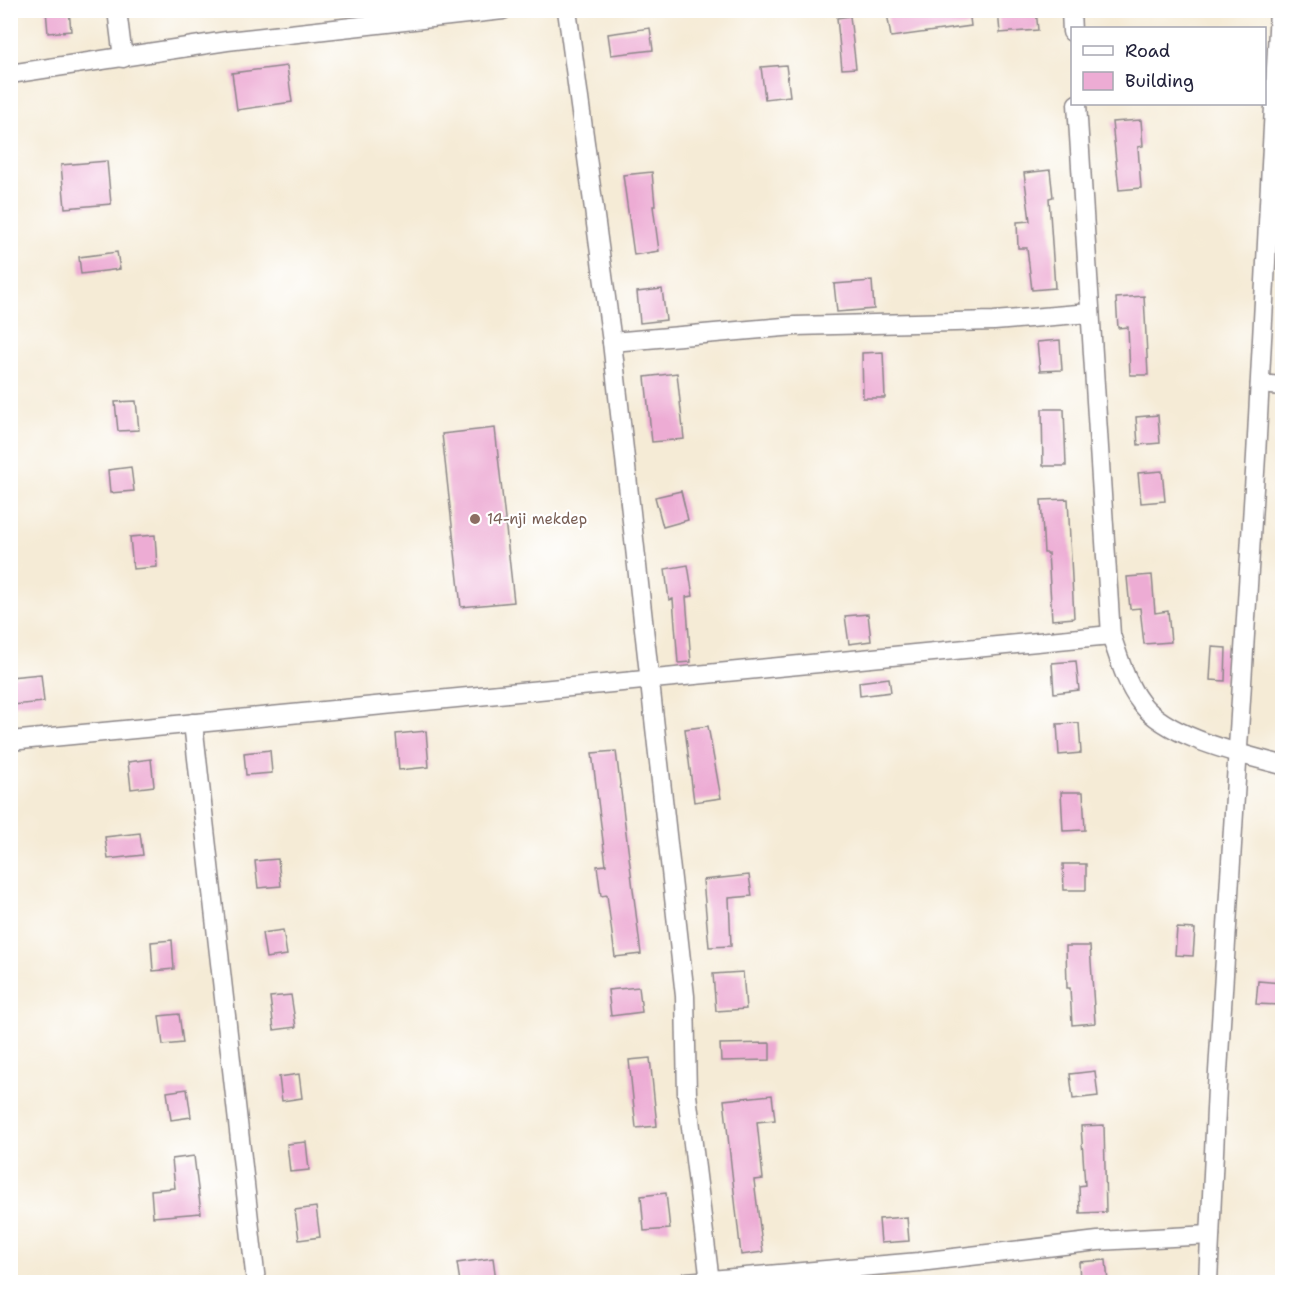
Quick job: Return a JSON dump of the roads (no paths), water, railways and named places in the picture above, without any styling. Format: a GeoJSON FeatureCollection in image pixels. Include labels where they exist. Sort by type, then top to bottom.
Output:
{"type":"FeatureCollection","features":[{"type":"Feature","properties":{"kind":"street"},"geometry":{"type":"LineString","coordinates":[[117,10],[123,58]]}},
{"type":"Feature","properties":{"kind":"street"},"geometry":{"type":"LineString","coordinates":[[10,74],[227,41],[503,10]]}},
{"type":"Feature","properties":{"kind":"street"},"geometry":{"type":"LineString","coordinates":[[567,10],[612,342],[685,996],[687,1095],[710,1281]]}},
{"type":"Feature","properties":{"kind":"street"},"geometry":{"type":"LineString","coordinates":[[1071,10],[1072,27]]}},
{"type":"Feature","properties":{"kind":"street"},"geometry":{"type":"LineString","coordinates":[[1208,1282],[1260,384],[1279,10]]}},
{"type":"Feature","properties":{"kind":"street"},"geometry":{"type":"LineString","coordinates":[[1077,105],[1111,635],[1126,678],[1140,703],[1155,718],[1174,729],[1238,753],[1282,765]]}},
{"type":"Feature","properties":{"kind":"street"},"geometry":{"type":"LineString","coordinates":[[612,342],[795,326],[994,321],[1090,313]]}},
{"type":"Feature","properties":{"kind":"street"},"geometry":{"type":"LineString","coordinates":[[1260,384],[1282,386]]}},
{"type":"Feature","properties":{"kind":"street"},"geometry":{"type":"LineString","coordinates":[[10,741],[1111,635]]}},
{"type":"Feature","properties":{"kind":"street"},"geometry":{"type":"LineString","coordinates":[[193,723],[256,1282]]}},
{"type":"Feature","properties":{"kind":"street"},"geometry":{"type":"LineString","coordinates":[[687,1282],[919,1262],[1098,1240],[1210,1235]]}},
{"type":"Feature","properties":{"kind":"place","name":"14-nji mekdep"},"geometry":{"type":"Point","coordinates":[475,519]}}]}
